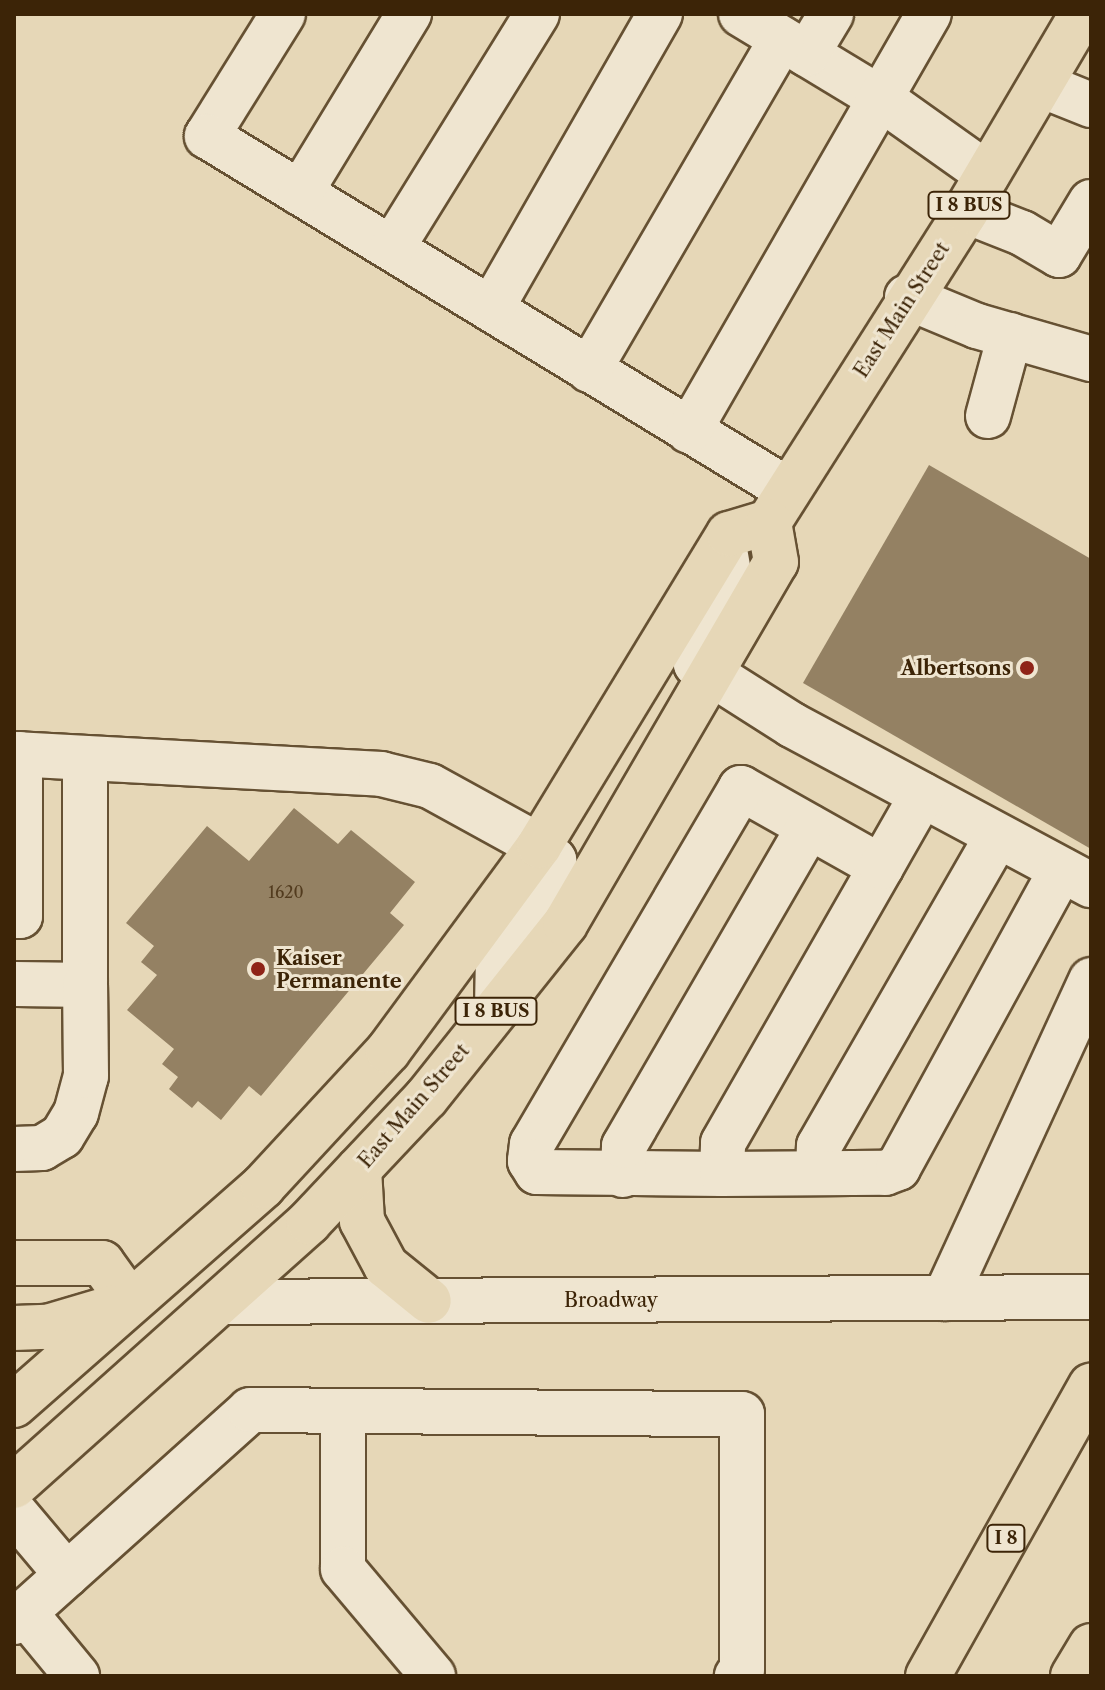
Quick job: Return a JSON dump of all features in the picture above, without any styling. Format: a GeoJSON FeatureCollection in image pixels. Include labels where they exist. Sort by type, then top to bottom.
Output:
{"type":"FeatureCollection","features":[{"type":"Feature","properties":{"kind":"main road","name":"East Main Street"},"geometry":{"type":"LineString","coordinates":[[14,1486],[224,1302],[359,1169],[426,1098],[565,924],[776,562],[778,506],[976,192],[1082,14]]}},
{"type":"Feature","properties":{"kind":"main road","name":"I 8 BUS"},"geometry":{"type":"LineString","coordinates":[[15,1401],[263,1186],[388,1051],[539,846],[729,534],[778,506]]}},
{"type":"Feature","properties":{"kind":"main road"},"geometry":{"type":"LineString","coordinates":[[359,1169],[362,1221],[386,1266],[429,1301]]}},
{"type":"Feature","properties":{"kind":"main road"},"geometry":{"type":"LineString","coordinates":[[14,1263],[102,1263],[130,1302]]}},
{"type":"Feature","properties":{"kind":"main road","name":"Broadway"},"geometry":{"type":"LineString","coordinates":[[14,1328],[47,1327],[130,1302],[224,1302]]}},
{"type":"Feature","properties":{"kind":"main road","name":"I 8"},"geometry":{"type":"LineString","coordinates":[[928,1676],[1088,1392]]}},
{"type":"Feature","properties":{"kind":"main road"},"geometry":{"type":"LineString","coordinates":[[1073,1676],[1091,1646]]}},
{"type":"Feature","properties":{"kind":"street"},"geometry":{"type":"LineString","coordinates":[[283,14],[207,136],[689,431],[778,506]]}},
{"type":"Feature","properties":{"kind":"street"},"geometry":{"type":"LineString","coordinates":[[300,193],[409,14]]}},
{"type":"Feature","properties":{"kind":"street"},"geometry":{"type":"LineString","coordinates":[[392,248],[537,14]]}},
{"type":"Feature","properties":{"kind":"street"},"geometry":{"type":"LineString","coordinates":[[491,309],[660,14]]}},
{"type":"Feature","properties":{"kind":"street"},"geometry":{"type":"LineString","coordinates":[[589,370],[795,46],[831,14]]}},
{"type":"Feature","properties":{"kind":"street"},"geometry":{"type":"LineString","coordinates":[[689,431],[883,100],[929,14]]}},
{"type":"Feature","properties":{"kind":"street"},"geometry":{"type":"LineString","coordinates":[[745,15],[883,100],[976,192],[1059,255],[1091,202]]}},
{"type":"Feature","properties":{"kind":"street"},"geometry":{"type":"LineString","coordinates":[[1041,85],[1091,105]]}},
{"type":"Feature","properties":{"kind":"street"},"geometry":{"type":"LineString","coordinates":[[907,297],[1010,335],[1091,359]]}},
{"type":"Feature","properties":{"kind":"street"},"geometry":{"type":"LineString","coordinates":[[988,416],[1010,335]]}},
{"type":"Feature","properties":{"kind":"street"},"geometry":{"type":"LineString","coordinates":[[724,544],[730,579],[694,654],[696,664],[711,676],[922,795],[1076,878],[898,1168],[885,1173],[623,1175],[537,1172],[530,1161],[532,1144],[741,788],[881,867]]}},
{"type":"Feature","properties":{"kind":"street"},"geometry":{"type":"LineString","coordinates":[[14,916],[20,916],[17,754],[402,776],[539,846],[554,860],[552,874],[498,955],[497,1009]]}},
{"type":"Feature","properties":{"kind":"street"},"geometry":{"type":"LineString","coordinates":[[14,1149],[42,1148],[62,1136],[76,1113],[86,1076],[85,758]]}},
{"type":"Feature","properties":{"kind":"street"},"geometry":{"type":"LineString","coordinates":[[722,1174],[723,1143],[922,795]]}},
{"type":"Feature","properties":{"kind":"street"},"geometry":{"type":"LineString","coordinates":[[623,1175],[624,1146],[809,827]]}},
{"type":"Feature","properties":{"kind":"street"},"geometry":{"type":"LineString","coordinates":[[818,1173],[819,1146],[997,836]]}},
{"type":"Feature","properties":{"kind":"street"},"geometry":{"type":"LineString","coordinates":[[945,1298],[1091,980]]}},
{"type":"Feature","properties":{"kind":"street"},"geometry":{"type":"LineString","coordinates":[[14,984],[85,985]]}},
{"type":"Feature","properties":{"kind":"street","name":"Broadway"},"geometry":{"type":"LineString","coordinates":[[224,1302],[1091,1297]]}},
{"type":"Feature","properties":{"kind":"street"},"geometry":{"type":"LineString","coordinates":[[77,1676],[20,1617],[250,1410],[742,1414],[742,1669],[737,1676]]}},
{"type":"Feature","properties":{"kind":"street"},"geometry":{"type":"LineString","coordinates":[[343,1411],[343,1569],[433,1676]]}},
{"type":"Feature","properties":{"kind":"street"},"geometry":{"type":"LineString","coordinates":[[14,1512],[67,1575]]}},
{"type":"Feature","properties":{"kind":"building"},"geometry":{"type":"Polygon","coordinates":[[[929,465],[1091,559],[1091,849],[803,683],[929,465]]]}},
{"type":"Feature","properties":{"kind":"building","name":"Kaiser Permanente"},"geometry":{"type":"Polygon","coordinates":[[[294,808],[338,844],[351,830],[415,882],[390,913],[404,925],[261,1096],[249,1086],[221,1120],[198,1101],[192,1108],[169,1089],[178,1077],[162,1064],[174,1049],[127,1010],[157,975],[141,962],[154,946],[126,923],[207,826],[249,861],[294,808]]]}},
{"type":"Feature","properties":{"kind":"place","name":"Albertsons"},"geometry":{"type":"Point","coordinates":[1027,668]}},
{"type":"Feature","properties":{"kind":"place","name":"Kaiser Permanente"},"geometry":{"type":"Point","coordinates":[258,969]}}]}
